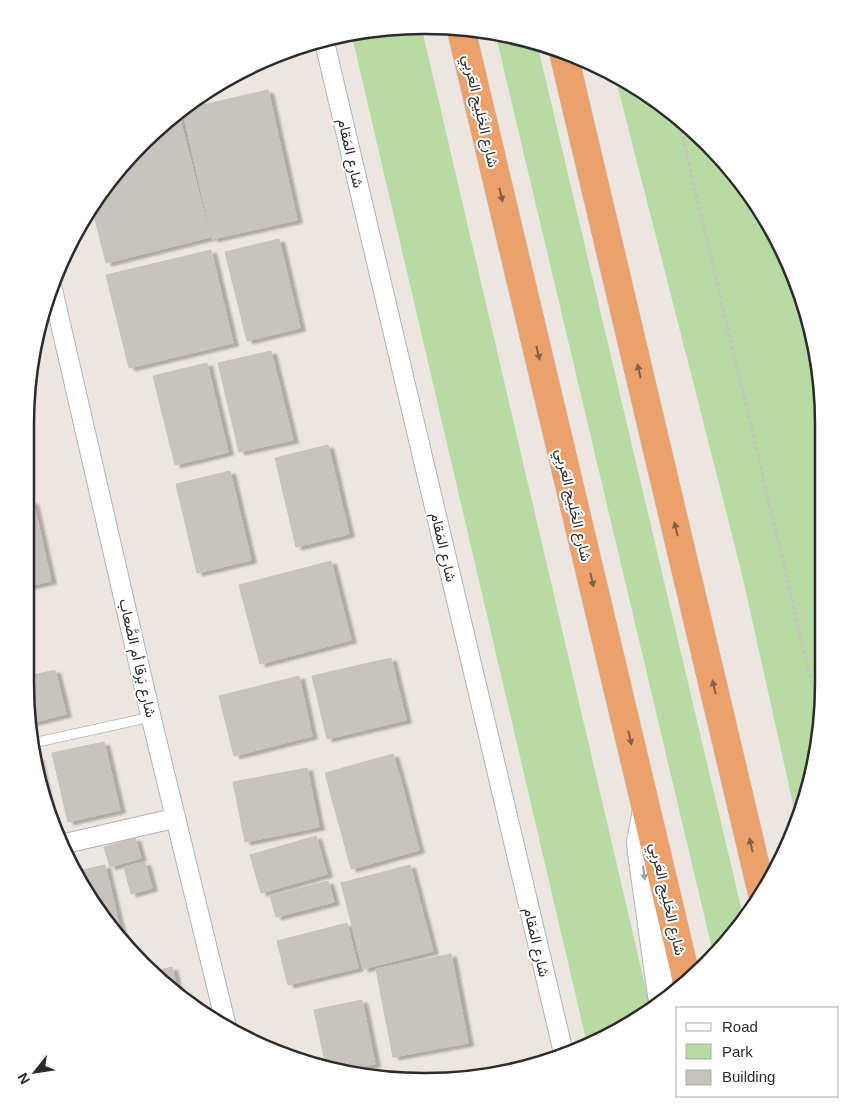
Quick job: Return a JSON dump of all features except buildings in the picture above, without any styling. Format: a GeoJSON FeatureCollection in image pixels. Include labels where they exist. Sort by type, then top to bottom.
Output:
{"type":"FeatureCollection","features":[{"type":"Feature","properties":{"kind":"highway","name":"شارع الخَلِيج العَربِي"},"geometry":{"type":"LineString","coordinates":[[463,36],[685,973]]}},
{"type":"Feature","properties":{"kind":"highway"},"geometry":{"type":"LineString","coordinates":[[565,60],[760,883]]}},
{"type":"Feature","properties":{"kind":"main road"},"geometry":{"type":"LineString","coordinates":[[647,807],[640,842],[661,994]]}},
{"type":"Feature","properties":{"kind":"street","name":"شارع المَقام"},"geometry":{"type":"LineString","coordinates":[[326,46],[562,1048]]}},
{"type":"Feature","properties":{"kind":"street","name":"شارع بَرقا أم الصَّعاب"},"geometry":{"type":"LineString","coordinates":[[54,298],[151,717],[224,1018]]}},
{"type":"Feature","properties":{"kind":"street"},"geometry":{"type":"LineString","coordinates":[[68,843],[176,818]]}},
{"type":"Feature","properties":{"kind":"lane"},"geometry":{"type":"LineString","coordinates":[[38,742],[151,717]]}},
{"type":"Feature","properties":{"kind":"path"},"geometry":{"type":"LineString","coordinates":[[681,130],[814,698]]}},
{"type":"Feature","properties":{"kind":"green space"},"geometry":{"type":"Polygon","coordinates":[[[423,34],[649,1002],[620,1021],[586,1038],[353,40],[423,34]]]}},
{"type":"Feature","properties":{"kind":"green space"},"geometry":{"type":"Polygon","coordinates":[[[497,40],[539,51],[742,910],[712,947],[497,40]]]}},
{"type":"Feature","properties":{"kind":"green space"},"geometry":{"type":"Polygon","coordinates":[[[617,85],[662,114],[682,131],[701,148],[735,187],[763,229],[775,252],[786,275],[802,323],[812,373],[815,424],[815,682],[812,734],[808,759],[794,810],[741,570],[617,85]]]}}]}
